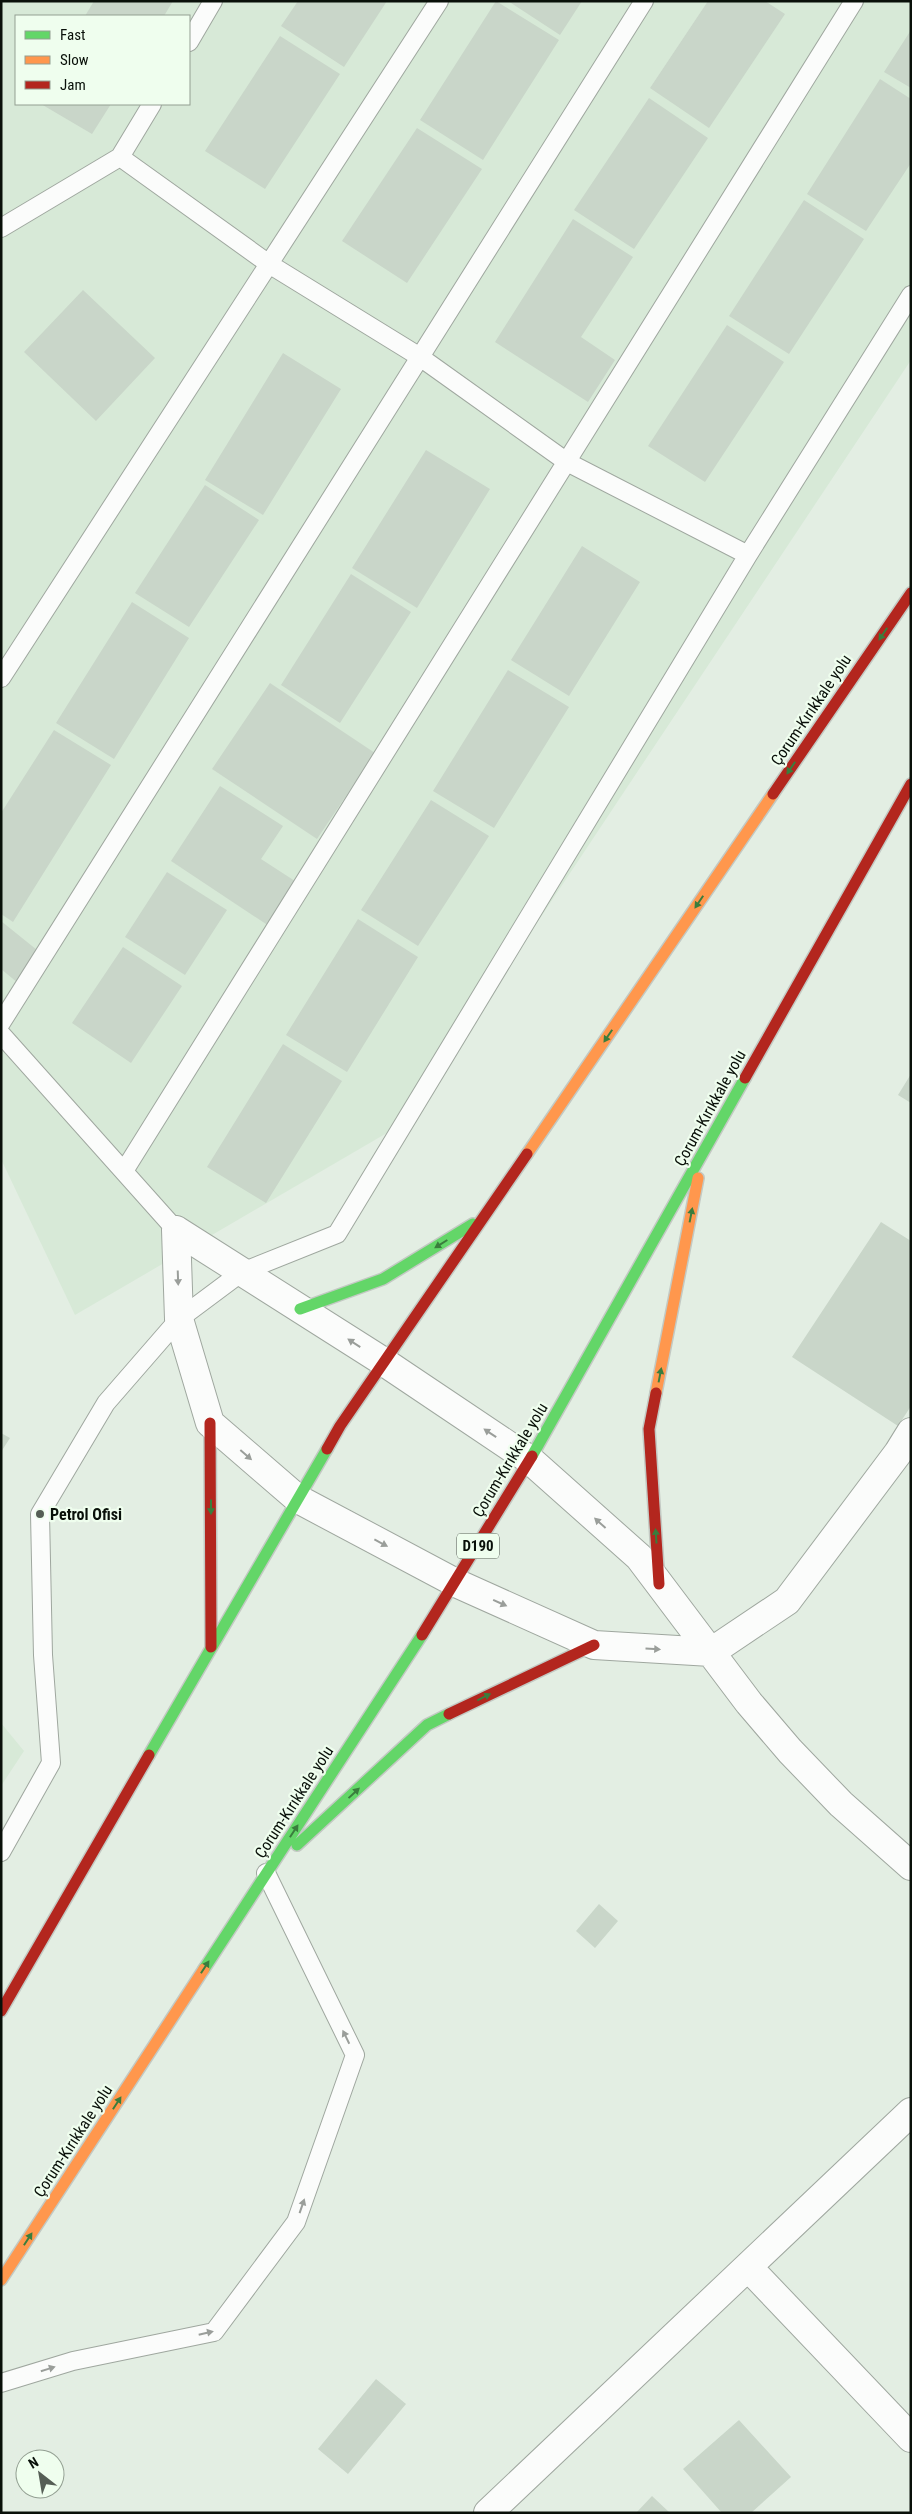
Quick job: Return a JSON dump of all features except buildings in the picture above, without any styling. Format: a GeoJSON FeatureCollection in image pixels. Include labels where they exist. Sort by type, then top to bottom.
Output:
{"type":"FeatureCollection","features":[{"type":"Feature","properties":{"kind":"highway","name":"Çorum-Kırıkkale yolu"},"geometry":{"type":"LineString","coordinates":[[1,2011],[340,1426],[911,593]]}},
{"type":"Feature","properties":{"kind":"highway","name":"Çorum-Kırıkkale yolu"},"geometry":{"type":"LineString","coordinates":[[1,2280],[456,1583],[530,1460],[911,784]]}},
{"type":"Feature","properties":{"kind":"highway"},"geometry":{"type":"LineString","coordinates":[[659,1584],[649,1429],[702,1155]]}},
{"type":"Feature","properties":{"kind":"highway"},"geometry":{"type":"LineString","coordinates":[[300,1309],[383,1280],[482,1218]]}},
{"type":"Feature","properties":{"kind":"highway"},"geometry":{"type":"LineString","coordinates":[[210,1423],[212,1648]]}},
{"type":"Feature","properties":{"kind":"highway"},"geometry":{"type":"LineString","coordinates":[[266,1873],[428,1725],[594,1645]]}},
{"type":"Feature","properties":{"kind":"street"},"geometry":{"type":"LineString","coordinates":[[176,1230],[384,1362],[530,1460],[639,1557],[749,1703],[790,1751],[840,1804],[911,1866]]}},
{"type":"Feature","properties":{"kind":"street"},"geometry":{"type":"LineString","coordinates":[[176,1230],[179,1319],[210,1423],[298,1499],[456,1583],[594,1645],[711,1652],[788,1601],[898,1453],[911,1432]]}},
{"type":"Feature","properties":{"kind":"street"},"geometry":{"type":"LineString","coordinates":[[488,2513],[911,2112]]}},
{"type":"Feature","properties":{"kind":"street"},"geometry":{"type":"LineString","coordinates":[[748,2267],[911,2438]]}},
{"type":"Feature","properties":{"kind":"lane"},"geometry":{"type":"LineString","coordinates":[[190,40],[214,1]]}},
{"type":"Feature","properties":{"kind":"lane"},"geometry":{"type":"LineString","coordinates":[[1,678],[439,1]]}},
{"type":"Feature","properties":{"kind":"lane"},"geometry":{"type":"LineString","coordinates":[[1,1023],[644,1]]}},
{"type":"Feature","properties":{"kind":"lane"},"geometry":{"type":"LineString","coordinates":[[124,1171],[854,1]]}},
{"type":"Feature","properties":{"kind":"lane"},"geometry":{"type":"LineString","coordinates":[[1,228],[120,157],[151,105]]}},
{"type":"Feature","properties":{"kind":"lane"},"geometry":{"type":"LineString","coordinates":[[120,157],[269,264],[420,357],[567,462],[748,555]]}},
{"type":"Feature","properties":{"kind":"lane"},"geometry":{"type":"LineString","coordinates":[[1,1852],[51,1763],[43,1655],[40,1514],[106,1403],[179,1319],[242,1272],[337,1234],[748,555],[911,295]]}},
{"type":"Feature","properties":{"kind":"lane"},"geometry":{"type":"LineString","coordinates":[[1,1034],[176,1230]]}},
{"type":"Feature","properties":{"kind":"lane"},"geometry":{"type":"LineString","coordinates":[[1,2383],[73,2361],[214,2332],[296,2222],[355,2055],[266,1873]]}},
{"type":"Feature","properties":{"kind":"shaded area"},"geometry":{"type":"Polygon","coordinates":[[[1,1],[911,1],[911,360],[404,1123],[75,1315],[1,1159],[1,1]]]}},
{"type":"Feature","properties":{"kind":"shaded area"},"geometry":{"type":"Polygon","coordinates":[[[1,1723],[24,1751],[1,1786],[1,1723]]]}},
{"type":"Feature","properties":{"kind":"traffic: fast"},"geometry":{"type":"LineString","coordinates":[[532,1456],[745,1078]]}},
{"type":"Feature","properties":{"kind":"traffic: fast"},"geometry":{"type":"LineString","coordinates":[[300,1309],[383,1279],[473,1224]]}},
{"type":"Feature","properties":{"kind":"traffic: fast"},"geometry":{"type":"LineString","coordinates":[[149,1755],[327,1449]]}},
{"type":"Feature","properties":{"kind":"traffic: fast"},"geometry":{"type":"LineString","coordinates":[[204,1969],[422,1635]]}},
{"type":"Feature","properties":{"kind":"traffic: fast"},"geometry":{"type":"LineString","coordinates":[[297,1845],[427,1725],[449,1714]]}},
{"type":"Feature","properties":{"kind":"traffic: slow"},"geometry":{"type":"LineString","coordinates":[[527,1154],[773,794]]}},
{"type":"Feature","properties":{"kind":"traffic: slow"},"geometry":{"type":"LineString","coordinates":[[656,1393],[698,1178]]}},
{"type":"Feature","properties":{"kind":"traffic: slow"},"geometry":{"type":"LineString","coordinates":[[1,2280],[204,1969]]}},
{"type":"Feature","properties":{"kind":"traffic: jam"},"geometry":{"type":"LineString","coordinates":[[773,794],[911,593]]}},
{"type":"Feature","properties":{"kind":"traffic: jam"},"geometry":{"type":"LineString","coordinates":[[745,1078],[911,784]]}},
{"type":"Feature","properties":{"kind":"traffic: jam"},"geometry":{"type":"LineString","coordinates":[[327,1449],[340,1426],[527,1154]]}},
{"type":"Feature","properties":{"kind":"traffic: jam"},"geometry":{"type":"LineString","coordinates":[[656,1393],[649,1429],[659,1584]]}},
{"type":"Feature","properties":{"kind":"traffic: jam"},"geometry":{"type":"LineString","coordinates":[[210,1423],[211,1647]]}},
{"type":"Feature","properties":{"kind":"traffic: jam"},"geometry":{"type":"LineString","coordinates":[[422,1635],[532,1456]]}},
{"type":"Feature","properties":{"kind":"traffic: jam"},"geometry":{"type":"LineString","coordinates":[[449,1714],[594,1645]]}},
{"type":"Feature","properties":{"kind":"traffic: jam"},"geometry":{"type":"LineString","coordinates":[[1,2011],[149,1755]]}},
{"type":"Feature","properties":{"kind":"place","name":"Petrol Ofisi"},"geometry":{"type":"Point","coordinates":[40,1514]}}]}
